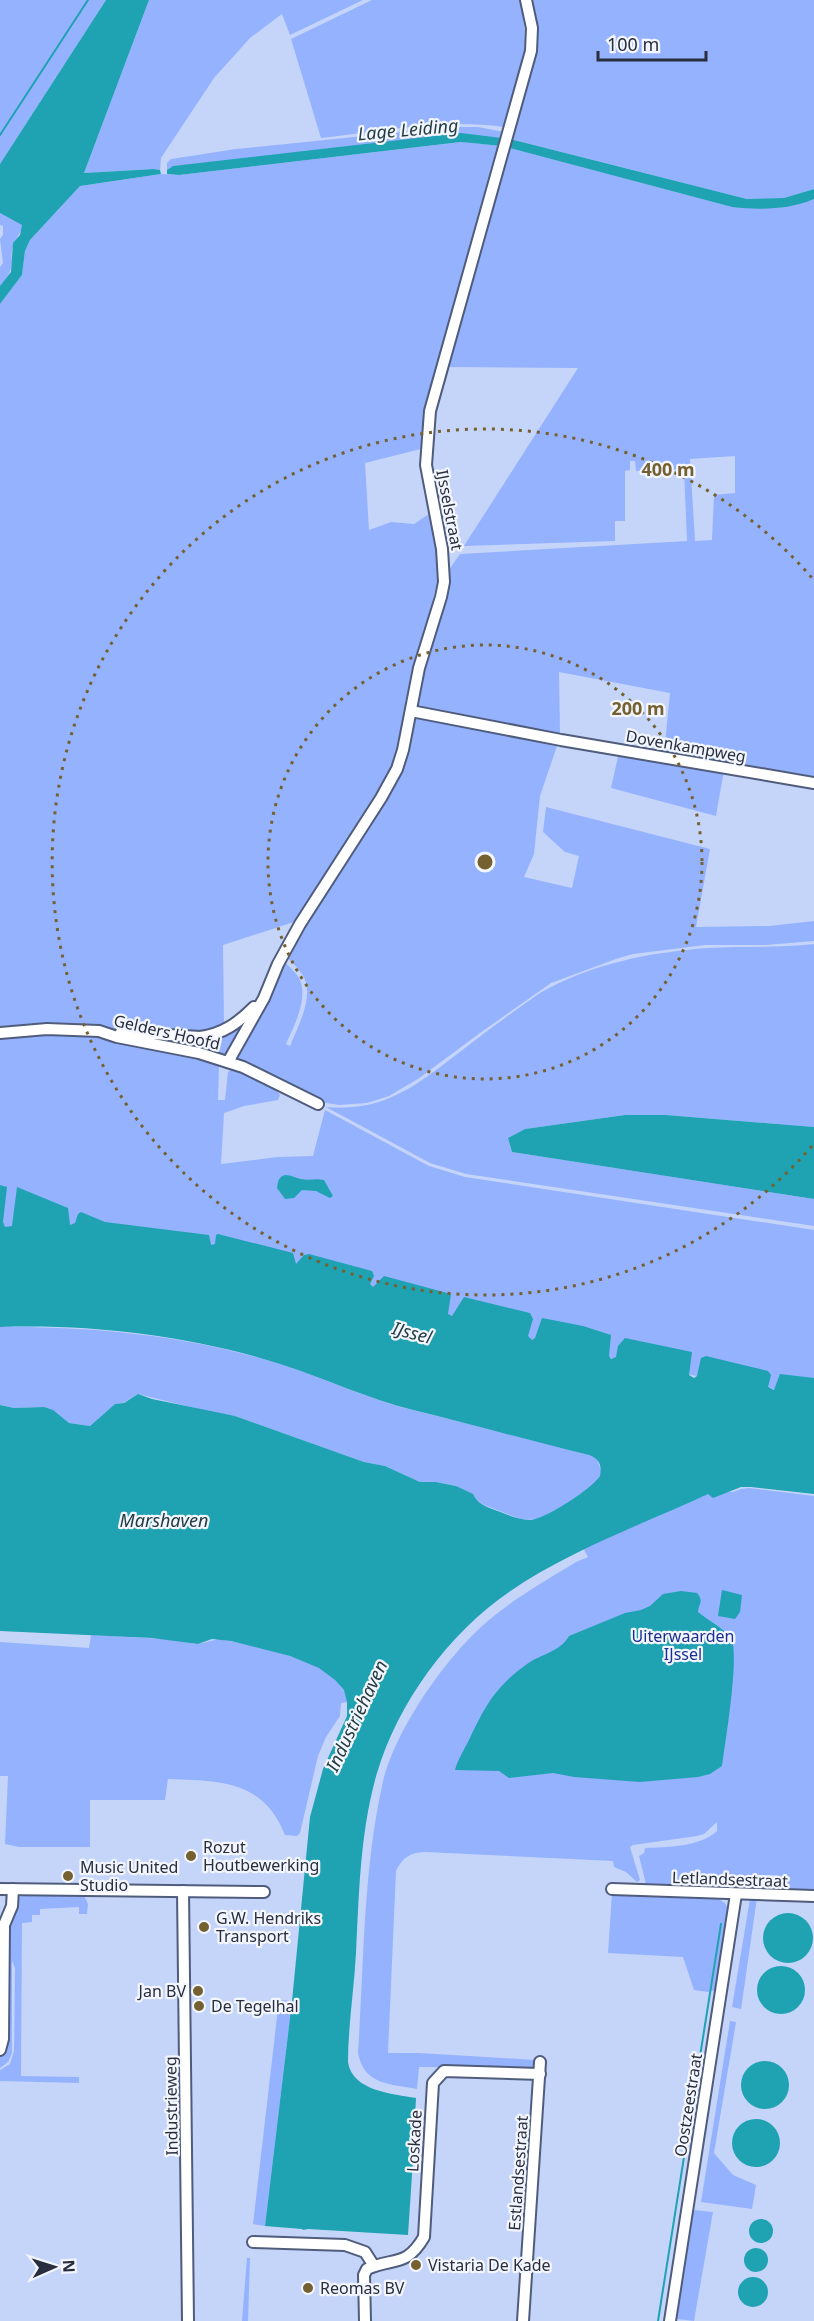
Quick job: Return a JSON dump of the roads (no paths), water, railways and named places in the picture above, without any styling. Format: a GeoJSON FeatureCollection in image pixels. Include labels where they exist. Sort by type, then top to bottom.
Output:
{"type":"FeatureCollection","features":[{"type":"Feature","properties":{"kind":"street","name":"IJsselstraat"},"geometry":{"type":"LineString","coordinates":[[228,1062],[264,998],[278,964],[300,924],[381,798],[397,769],[403,750],[419,668],[444,582],[442,549],[426,465],[430,411],[531,51],[532,28],[526,0]]}},
{"type":"Feature","properties":{"kind":"street","name":"Dovenkampweg"},"geometry":{"type":"LineString","coordinates":[[411,711],[561,740],[814,783]]}},
{"type":"Feature","properties":{"kind":"street","name":"IJsselstraat"},"geometry":{"type":"LineString","coordinates":[[99,1031],[200,1037],[210,1035],[226,1030],[264,998]]}},
{"type":"Feature","properties":{"kind":"street","name":"Gelders Hoofd"},"geometry":{"type":"LineString","coordinates":[[0,1033],[47,1029],[99,1031],[117,1037],[199,1053],[243,1067],[318,1104]]}},
{"type":"Feature","properties":{"kind":"street"},"geometry":{"type":"LineString","coordinates":[[0,1889],[264,1892]]}},
{"type":"Feature","properties":{"kind":"street"},"geometry":{"type":"LineString","coordinates":[[0,2050],[3,2039],[4,1924],[12,1906],[13,1889]]}},
{"type":"Feature","properties":{"kind":"street","name":"Letlandsestraat"},"geometry":{"type":"LineString","coordinates":[[612,1889],[814,1896]]}},
{"type":"Feature","properties":{"kind":"street","name":"Industrieweg"},"geometry":{"type":"LineString","coordinates":[[183,1892],[188,2321]]}},
{"type":"Feature","properties":{"kind":"street","name":"Oostzeestraat"},"geometry":{"type":"LineString","coordinates":[[670,2321],[736,1894]]}},
{"type":"Feature","properties":{"kind":"street","name":"Loskade"},"geometry":{"type":"LineString","coordinates":[[365,2321],[364,2275],[367,2269],[404,2259],[412,2254],[424,2237],[433,2083],[439,2074],[444,2071],[540,2068]]}},
{"type":"Feature","properties":{"kind":"street","name":"Estlandsestraat"},"geometry":{"type":"LineString","coordinates":[[523,2321],[540,2068]]}},
{"type":"Feature","properties":{"kind":"street"},"geometry":{"type":"LineString","coordinates":[[253,2242],[345,2245],[365,2252],[374,2266]]}},
{"type":"Feature","properties":{"kind":"water"},"geometry":{"type":"Polygon","coordinates":[[[106,0],[149,0],[84,173],[154,169],[160,170],[161,174],[80,186],[30,240],[25,251],[22,275],[0,304],[0,286],[11,272],[13,243],[20,235],[22,225],[0,213],[0,164],[106,0]]]}},
{"type":"Feature","properties":{"kind":"water"},"geometry":{"type":"Polygon","coordinates":[[[461,133],[510,139],[747,199],[784,198],[814,189],[814,199],[773,208],[732,207],[502,146],[461,142],[179,175],[167,174],[167,170],[173,166],[461,133]]]}},
{"type":"Feature","properties":{"kind":"water"},"geometry":{"type":"Polygon","coordinates":[[[625,1115],[666,1115],[814,1127],[814,1199],[512,1152],[508,1138],[525,1129],[625,1115]]]}},
{"type":"Feature","properties":{"kind":"water"},"geometry":{"type":"Polygon","coordinates":[[[285,1175],[304,1180],[324,1180],[333,1196],[330,1198],[316,1191],[302,1190],[294,1198],[285,1199],[277,1188],[280,1178],[285,1175]]]}},
{"type":"Feature","properties":{"kind":"water","name":"Marshaven"},"geometry":{"type":"Polygon","coordinates":[[[0,1185],[7,1187],[3,1222],[5,1227],[12,1226],[17,1187],[68,1208],[70,1225],[75,1223],[81,1212],[105,1222],[209,1235],[211,1245],[215,1244],[218,1234],[293,1253],[296,1264],[304,1255],[309,1254],[372,1271],[374,1276],[370,1284],[373,1287],[384,1276],[451,1294],[448,1314],[452,1316],[464,1297],[530,1313],[533,1319],[528,1336],[532,1340],[535,1338],[542,1318],[583,1326],[611,1335],[609,1356],[611,1359],[616,1357],[618,1346],[625,1338],[692,1352],[689,1375],[694,1378],[697,1376],[701,1358],[706,1356],[768,1371],[771,1375],[768,1387],[774,1390],[780,1374],[814,1378],[814,1494],[741,1487],[713,1498],[708,1494],[556,1563],[509,1592],[466,1628],[428,1672],[398,1721],[377,1773],[367,1817],[359,1885],[348,2062],[351,2072],[365,2085],[385,2092],[416,2098],[414,2139],[416,2139],[408,2235],[265,2226],[292,2001],[310,1817],[323,1769],[347,1716],[344,1690],[319,1668],[290,1656],[231,1641],[212,1639],[198,1644],[152,1638],[0,1631],[0,1405],[14,1408],[44,1407],[53,1410],[69,1423],[90,1426],[115,1404],[124,1403],[138,1394],[235,1416],[364,1462],[385,1466],[420,1482],[456,1486],[473,1494],[485,1506],[526,1520],[546,1515],[588,1488],[600,1476],[599,1463],[589,1455],[396,1405],[283,1365],[214,1346],[108,1330],[0,1327],[0,1185]]]}},
{"type":"Feature","properties":{"kind":"water"},"geometry":{"type":"Polygon","coordinates":[[[722,1590],[742,1595],[740,1612],[735,1619],[718,1616],[722,1590]]]}},
{"type":"Feature","properties":{"kind":"water"},"geometry":{"type":"Polygon","coordinates":[[[681,1591],[697,1593],[701,1600],[698,1612],[731,1638],[734,1662],[733,1680],[722,1766],[710,1774],[698,1777],[640,1782],[574,1777],[553,1773],[509,1778],[499,1771],[455,1770],[486,1707],[499,1689],[516,1672],[561,1646],[569,1636],[625,1613],[650,1606],[663,1594],[681,1591]]]}},
{"type":"Feature","properties":{"kind":"water"},"geometry":{"type":"Polygon","coordinates":[[[788,1913],[806,1920],[813,1938],[806,1956],[788,1963],[770,1956],[763,1938],[770,1920],[788,1913]]]}},
{"type":"Feature","properties":{"kind":"water"},"geometry":{"type":"Polygon","coordinates":[[[776,1966],[786,1966],[801,1976],[805,1990],[804,1999],[795,2010],[786,2014],[776,2014],[761,2004],[757,1995],[757,1985],[767,1970],[776,1966]]]}},
{"type":"Feature","properties":{"kind":"water"},"geometry":{"type":"Polygon","coordinates":[[[760,2061],[770,2061],[785,2071],[789,2085],[788,2094],[779,2105],[770,2109],[760,2109],[745,2099],[741,2090],[741,2080],[751,2065],[760,2061]]]}},
{"type":"Feature","properties":{"kind":"water"},"geometry":{"type":"Polygon","coordinates":[[[751,2119],[761,2119],[776,2129],[780,2143],[779,2152],[770,2163],[761,2167],[751,2167],[736,2157],[732,2148],[732,2138],[742,2123],[751,2119]]]}},
{"type":"Feature","properties":{"kind":"water"},"geometry":{"type":"Polygon","coordinates":[[[761,2219],[770,2222],[773,2231],[770,2240],[761,2243],[752,2240],[749,2231],[752,2222],[761,2219]]]}},
{"type":"Feature","properties":{"kind":"water"},"geometry":{"type":"Polygon","coordinates":[[[756,2248],[765,2251],[768,2260],[765,2269],[756,2272],[747,2269],[744,2260],[747,2251],[756,2248]]]}},
{"type":"Feature","properties":{"kind":"water"},"geometry":{"type":"Polygon","coordinates":[[[753,2277],[759,2278],[767,2286],[767,2298],[759,2306],[753,2307],[747,2306],[739,2298],[738,2292],[739,2286],[747,2278],[753,2277]]]}},
{"type":"Feature","properties":{"kind":"waterway"},"geometry":{"type":"LineString","coordinates":[[0,135],[88,0]]}},
{"type":"Feature","properties":{"kind":"waterway"},"geometry":{"type":"LineString","coordinates":[[658,2321],[721,1924]]}},
{"type":"Feature","properties":{"kind":"place","name":"Rozut Houtbewerking"},"geometry":{"type":"Point","coordinates":[191,1856]}},
{"type":"Feature","properties":{"kind":"place","name":"Music United Studio"},"geometry":{"type":"Point","coordinates":[68,1876]}},
{"type":"Feature","properties":{"kind":"place","name":"G.W. Hendriks Transport"},"geometry":{"type":"Point","coordinates":[204,1927]}},
{"type":"Feature","properties":{"kind":"place","name":"Jan BV"},"geometry":{"type":"Point","coordinates":[198,1991]}},
{"type":"Feature","properties":{"kind":"place","name":"De Tegelhal"},"geometry":{"type":"Point","coordinates":[199,2006]}},
{"type":"Feature","properties":{"kind":"place","name":"Vistaria De Kade"},"geometry":{"type":"Point","coordinates":[416,2265]}},
{"type":"Feature","properties":{"kind":"place","name":"Reomas BV"},"geometry":{"type":"Point","coordinates":[308,2288]}},
{"type":"Feature","properties":{"kind":"water label","name":"Lage Leiding"},"geometry":{"type":"Point","coordinates":[408,130]}},
{"type":"Feature","properties":{"kind":"water label","name":"IJssel"},"geometry":{"type":"Point","coordinates":[412,1333]}},
{"type":"Feature","properties":{"kind":"water label","name":"Industriehaven"},"geometry":{"type":"Point","coordinates":[357,1716]}},
{"type":"Feature","properties":{"kind":"park label","name":"Uiterwaarden IJssel"},"geometry":{"type":"Point","coordinates":[683,1645]}}]}
